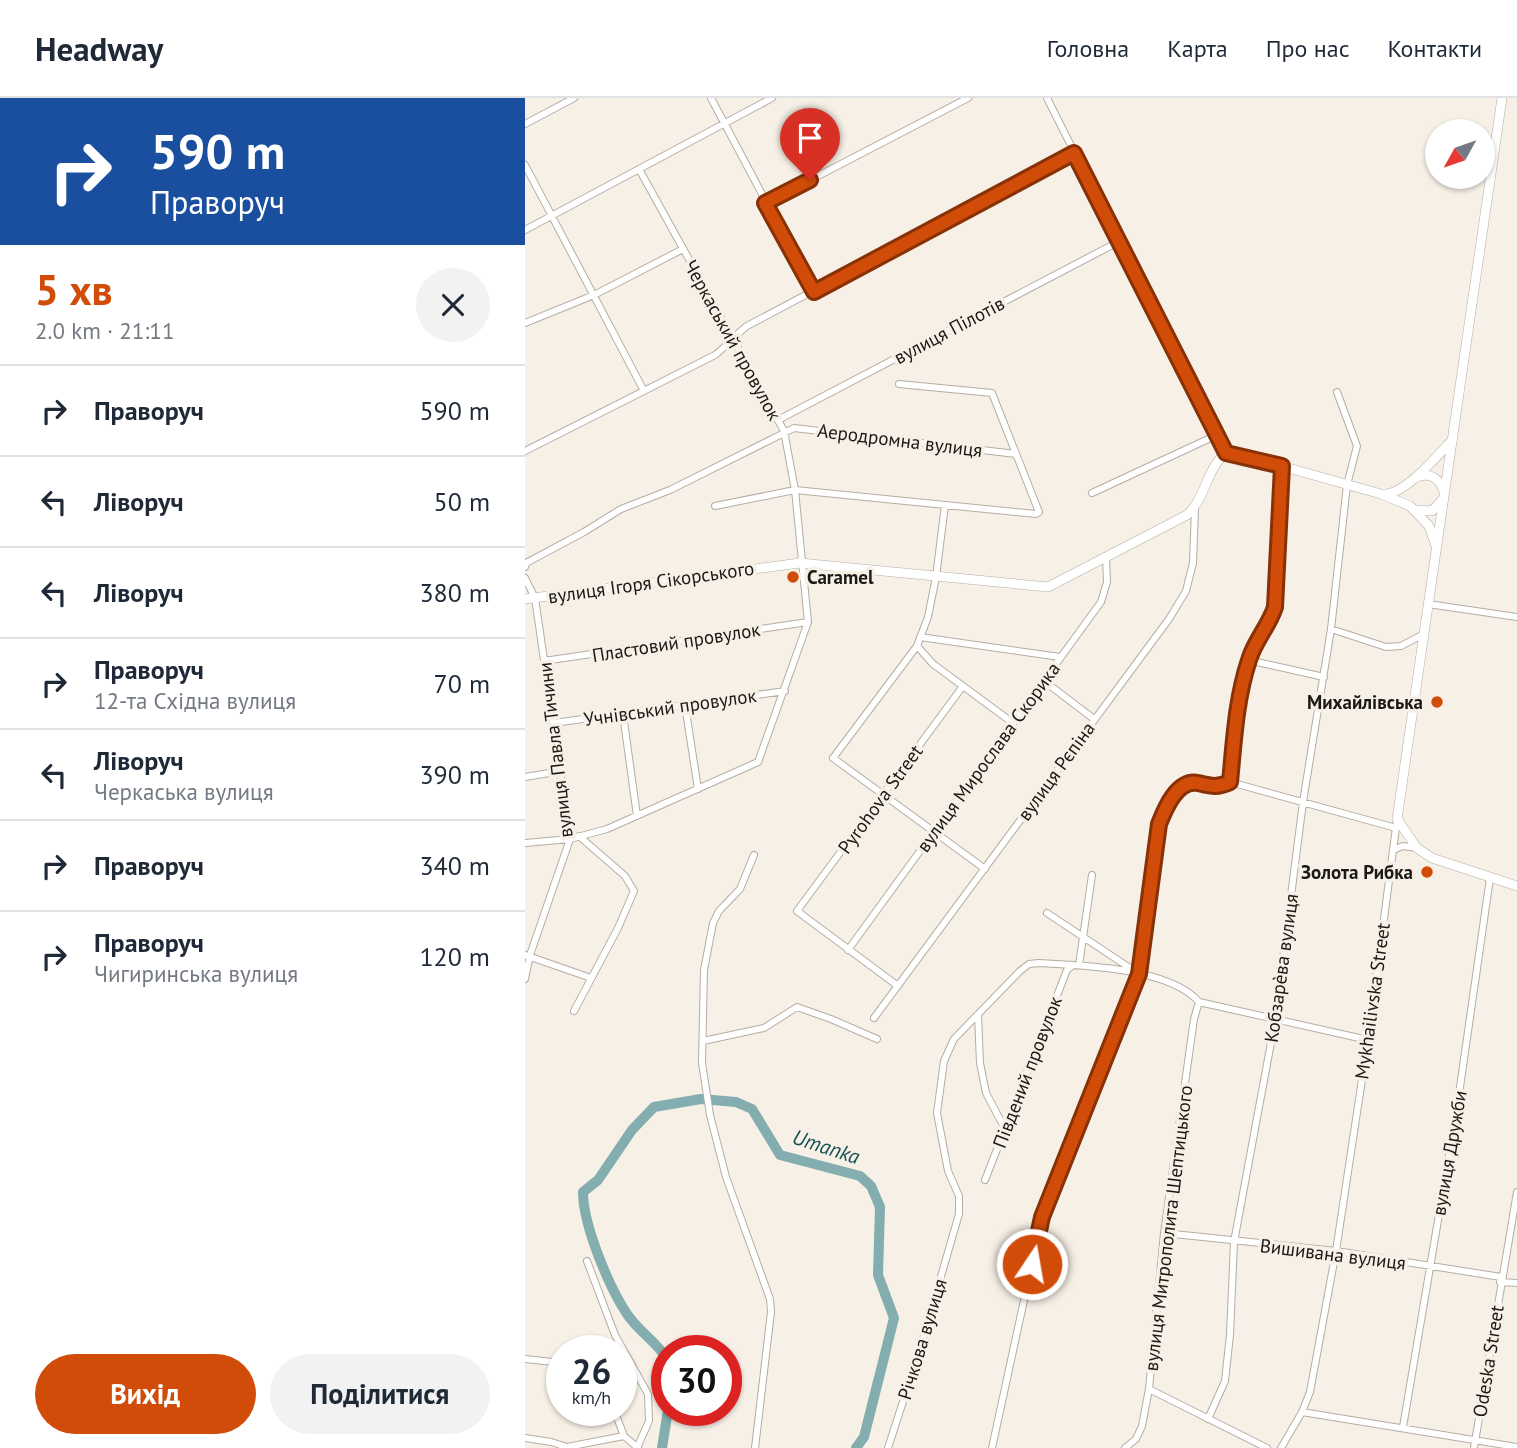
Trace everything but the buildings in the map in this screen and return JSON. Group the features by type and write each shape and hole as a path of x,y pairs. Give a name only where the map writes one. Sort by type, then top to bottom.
{"main road":[{"name":"Mykhailivska Street","path":"1396,823 1502,98"},
{"path":"1381,494 1391,495 1411,481 1454,438"},
{"path":"1195,508 1215,467 1226,453 1282,466 1381,494 1413,508 1432,511 1443,495 1439,481 1426,475 1411,481 1406,495 1413,508 1429,526 1436,545"},
{"name":"вулиця Ігоря Сікорського","path":"530,599 800,563 1048,587 1188,515 1195,508"},
{"path":"1396,823 1417,848 1432,858 1517,886"}],"street":[{"path":"525,124 574,98"},
{"path":"711,98 814,292"},
{"path":"525,230 772,98"},
{"path":"765,203 968,98"},
{"path":"1047,98 1226,453"},
{"path":"525,451 715,355 726,347 732,337 1074,153"},
{"path":"525,165 644,391"},
{"name":"Черкаський провулок","path":"639,169 784,431 795,490 800,563"},
{"name":"вулиця Пілотів","path":"778,420 1121,241"},
{"path":"525,323 594,295 683,248"},
{"name":"Аеродромна вулиця","path":"899,384 992,393 1038,508 1036,514 945,505"},
{"name":"Кобзарèва вулиця","path":"1208,1419 1225,1381 1234,1242 1275,1021 1303,802 1331,629 1347,485 1357,446 1338,392"},
{"name":"Аеродромна вулиця","path":"784,431 794,428 1016,454"},
{"path":"525,567 526,563 621,509 670,490 784,431"},
{"path":"1092,494 1217,435"},
{"path":"1230,782 1241,688 1248,660 1257,638 1271,620 1275,607 1282,466"},
{"path":"715,506 795,490 945,505 936,577 928,617 917,646 834,758 985,869"},
{"name":"вулиця Рєпіна","path":"874,1018 1186,591 1193,563 1195,508"},
{"name":"вулиця Мирослава Скорика","path":"848,950 1101,602 1107,582 1106,557"},
{"path":"525,843 570,839 607,829 756,763 785,691 808,622 808,603 800,563"},
{"name":"вулиця Павла Тичини","path":"525,578 544,661 570,839 528,955 525,979"},
{"path":"1428,604 1517,618"},
{"name":"Пластовий провулок","path":"544,661 808,622"},
{"path":"1331,629 1386,648 1401,646 1424,634"},
{"path":"920,638 1060,657"},
{"path":"917,646 933,664 1013,723"},
{"path":"1248,660 1324,677"},
{"path":"1044,681 1094,719"},
{"name":"Pyrohova Street","path":"848,950 797,911 963,686"},
{"name":"Учнівський провулок","path":"554,723 785,691"},
{"path":"685,705 698,789"},
{"path":"623,714 638,816"},
{"path":"525,777 561,771"},
{"path":"992,1448 1042,1217 1139,974 1159,824 1165,809 1181,786 1188,783 1220,787 1230,782 1396,823"},
{"name":"Mykhailivska Street","path":"1281,1448 1310,1392 1336,1251 1368,1040 1396,823"},
{"path":"574,1011 618,928 634,891 632,883 579,836"},
{"path":"1392,850 1403,846 1417,848"},
{"path":"754,855 740,889 719,911 713,923 704,970 702,1023 705,1089 710,1115 740,1221 770,1299 771,1312 755,1448"},
{"name":"Південий провулок","path":"985,1181 1067,970 1076,965 1084,938 1092,875"},
{"name":"вулиця Дружби","path":"1403,1427 1457,1108 1490,878"},
{"path":"1047,913 1139,974"},
{"path":"848,950 898,986"},
{"path":"528,955 591,978"},
{"path":"1005,1129 986,1093 980,1063 978,1015 1029,964 1076,965 1139,974 1189,990 1199,1002 1368,1040"},
{"name":"вулиця Митрополита Шептицького","path":"1125,1448 1136,1439 1142,1426 1149,1389 1164,1233 1193,1019 1199,1002"},
{"path":"703,1041 764,1028 797,1007 877,1040"},
{"name":"Річкова вулиця","path":"887,1448 956,1231 959,1196 948,1171 937,1113 944,1061 954,1039 978,1015"},
{"name":"Odeska Street","path":"1474,1448 1517,1192"},
{"name":"Вишивана вулиця","path":"1164,1233 1336,1251 1517,1283"},
{"path":"587,1261 615,1335 648,1394 649,1421 637,1448 624,1436 620,1426"},
{"path":"525,1359 546,1361"},
{"path":"1149,1389 1266,1448"},
{"path":"1302,1412 1517,1447"},
{"path":"525,1438 567,1447 624,1436"}],"waterway":[{"name":"Umanka","path":"651,1340 631,1320 613,1288 592,1238 583,1192 598,1180 632,1130 654,1107 701,1099 736,1102 752,1109 780,1155 860,1176 871,1186 880,1207 878,1275 894,1318 864,1437 856,1448"},
{"name":"Umanka","path":"662,1448 665,1426"}],"place":[{"name":"Caramel","path":"793,577"},
{"name":"Михайлівська","path":"1437,702"},
{"name":"Золота Рибка","path":"1427,872"}],"route":[{"path":"810,180 765,203 814,292 1074,153 1121,241 1226,453 1282,466 1275,607 1271,620 1257,638 1248,660 1241,688 1230,782 1220,787 1188,783 1181,786 1165,809 1159,824 1139,974 1042,1217 1032,1264"}]}
